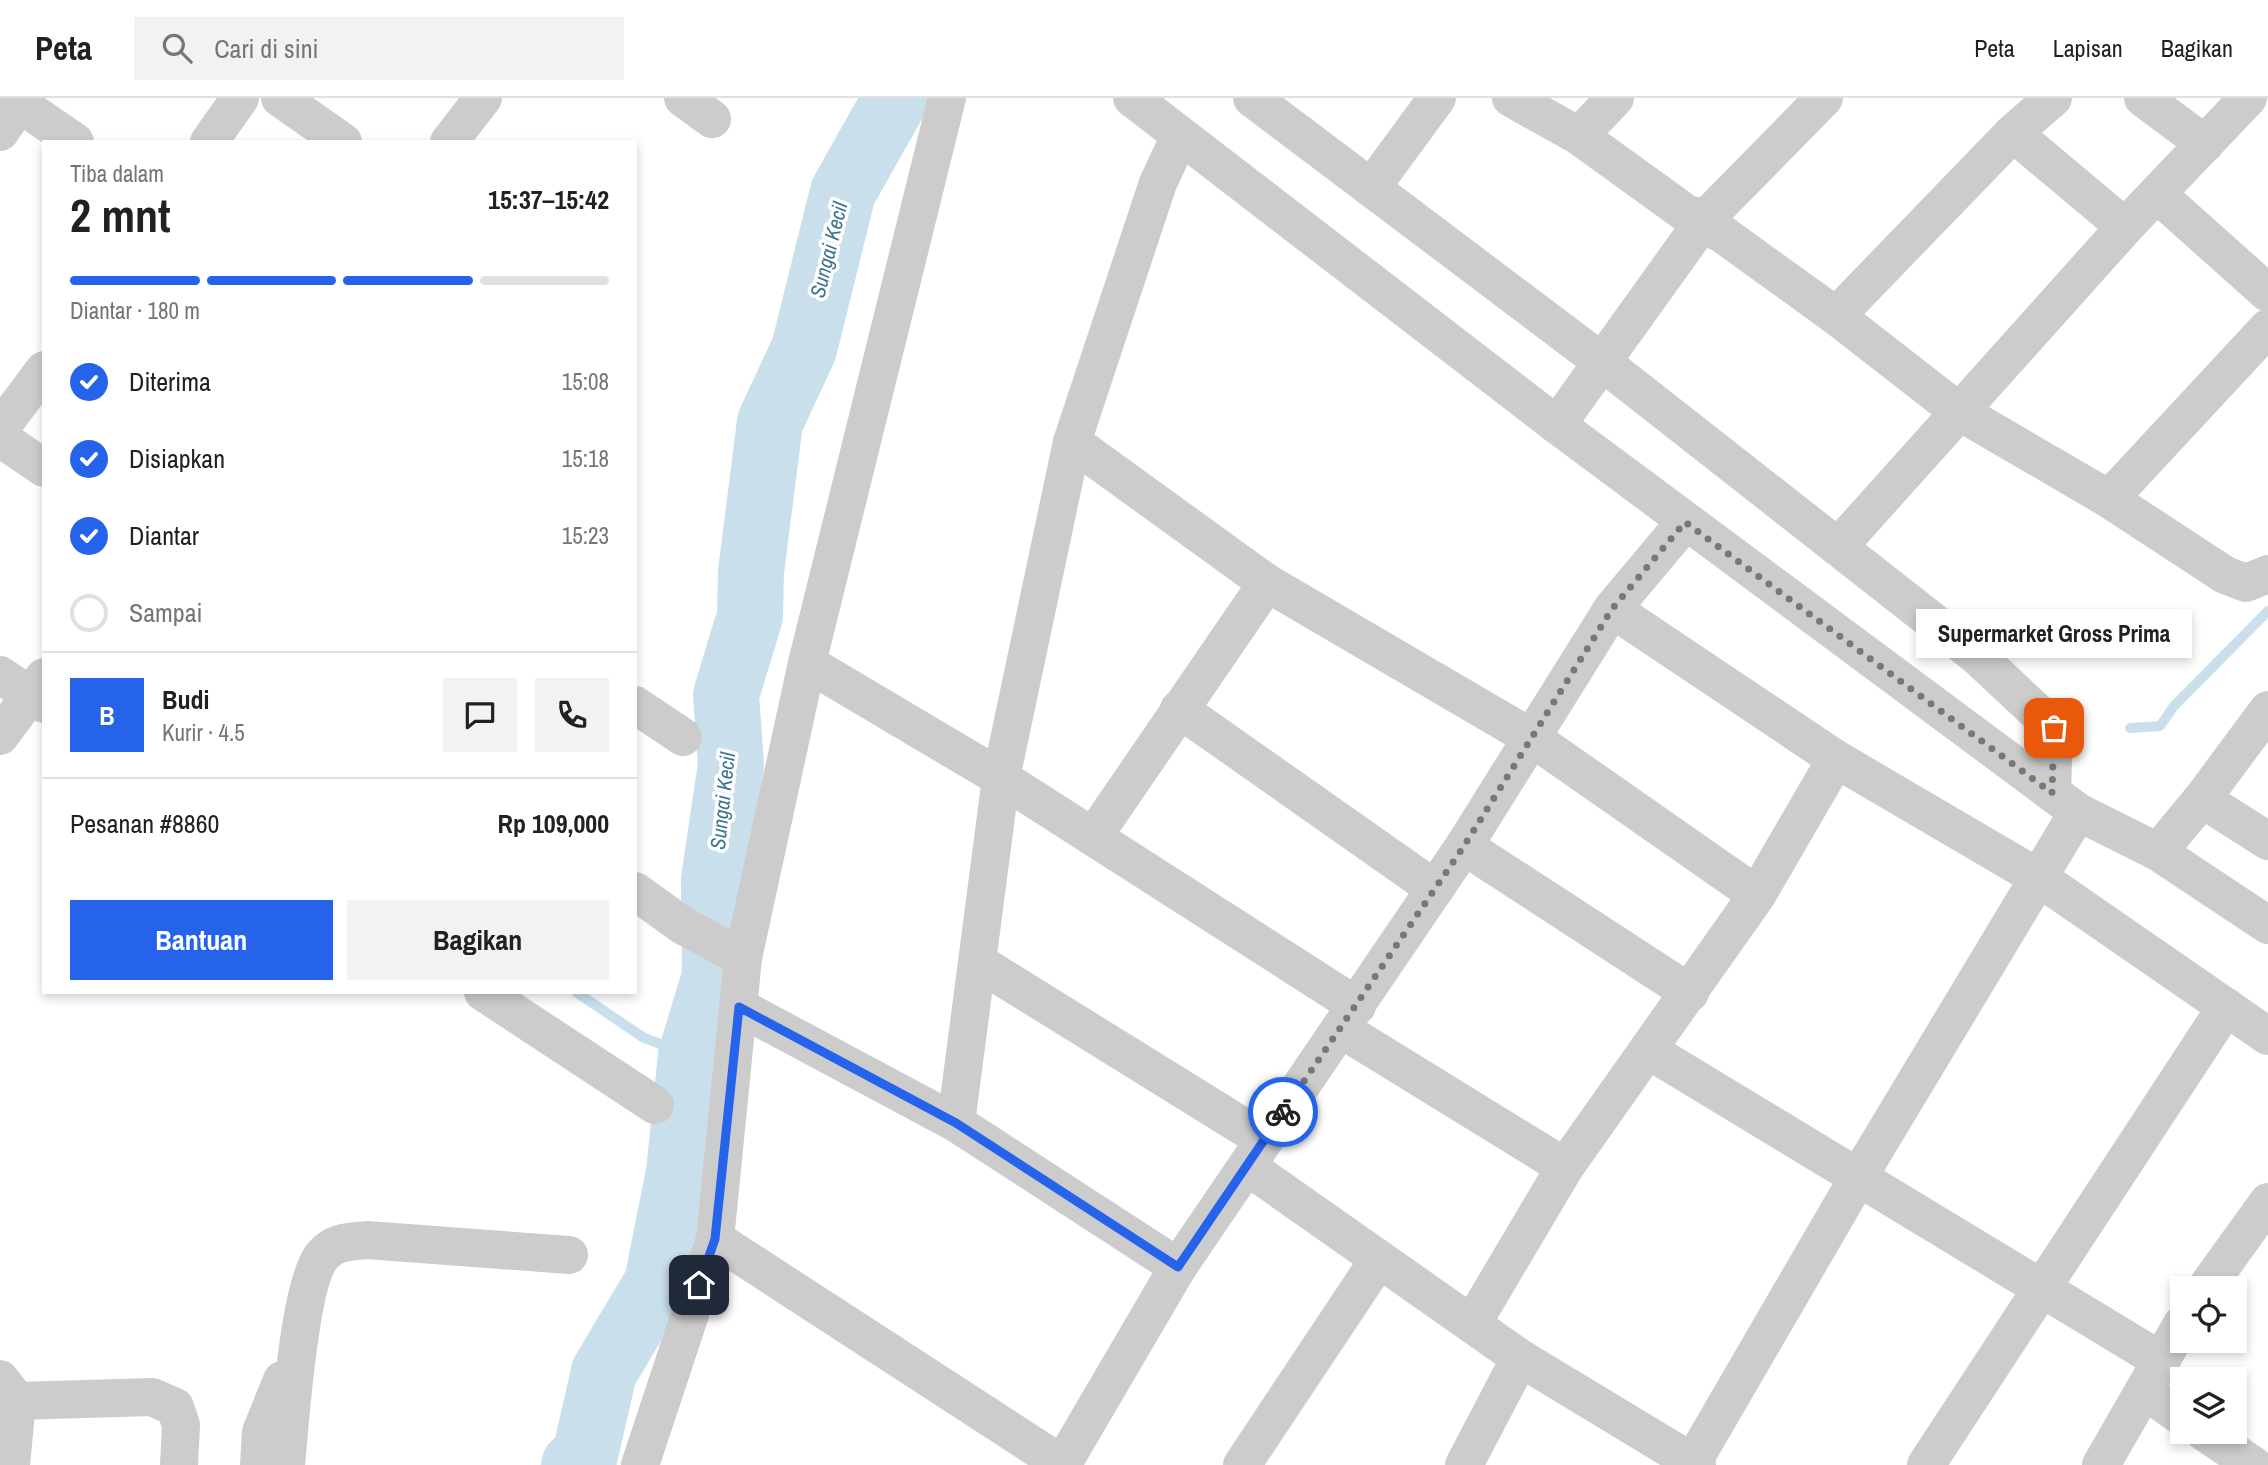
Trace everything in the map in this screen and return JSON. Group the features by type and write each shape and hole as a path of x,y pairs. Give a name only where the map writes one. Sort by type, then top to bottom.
{"street":[{"path":"210,140 240,98"},
{"path":"280,98 340,140"},
{"path":"450,140 482,98"},
{"path":"640,1465 715,1239 739,1007 733,953 947,98"},
{"path":"1132,98 1685,522 2065,803 2158,852 2268,925"},
{"path":"979,963 1256,1153 1380,1259 1520,1359 1694,1464 1859,1176 2039,878 2065,803 2054,728 1977,656 1602,362 1252,98"},
{"path":"1371,188 1437,98"},
{"path":"1511,98 1579,136 1687,214 1699,217 1711,213 1824,98"},
{"path":"1579,136 1615,98"},
{"path":"2143,98 2205,144"},
{"path":"1838,547 2125,227 2248,98"},
{"path":"1836,316 2047,100"},
{"path":"14,111 71,140"},
{"path":"2013,133 2125,227"},
{"path":"956,1123 979,963 1001,778 1072,442 1158,183 1180,136"},
{"path":"2157,194 2268,293"},
{"path":"1557,425 1696,231 1702,229 1721,233 1836,316 1958,411 2109,499 2225,575 2246,583 2268,574"},
{"path":"2109,499 2268,328"},
{"path":"0,429 42,373"},
{"path":"0,438 42,467"},
{"path":"1072,442 1267,583 1532,738 1757,895"},
{"path":"715,1239 1062,1465 1178,1267 1464,846 1612,609 1685,522"},
{"path":"1093,837 1267,583"},
{"path":"1612,609 1836,760 2039,878 2268,1036"},
{"path":"807,663 1001,778 1093,837 1565,1167"},
{"path":"0,736 29,688"},
{"path":"637,706 683,737"},
{"path":"1179,709 1435,889"},
{"path":"2158,852 2202,799 2268,710"},
{"path":"1472,1324 1565,1167 1757,895 1836,760"},
{"path":"2202,799 2268,841"},
{"path":"1464,846 1690,993"},
{"path":"637,892 682,925 733,953"},
{"path":"486,994 655,1105"},
{"path":"739,1007 956,1123 1178,1267"},
{"path":"1926,1465 2226,1007"},
{"path":"1648,1050 2042,1288 2153,1376 2170,1400"},
{"path":"2215,1276 2268,1202"},
{"path":"286,1465 300,1334 316,1262 337,1243 367,1240 569,1255"},
{"path":"1242,1465 1380,1259"},
{"path":"259,1465 261,1432 300,1334"},
{"path":"2101,1465 2170,1346"},
{"path":"1464,1465 1520,1359"},
{"path":"11,1465 6,1394 152,1397 175,1408 181,1425 179,1465"},
{"path":"2222,1444 2253,1465 2268,1442"}],"waterway":[{"name":"Sungai Kecil","path":"574,1465 585,1455 604,1372 657,1283 679,1172 691,1055 715,976 714,879 731,765 726,695 750,616 751,572 770,422 804,349 843,192 896,98"},
{"path":"2130,728 2160,726 2174,706 2268,611"},
{"path":"579,994 644,1038 691,1055"}],"way so far":[{"path":"1283,1112 1464,846 1612,609 1685,522 2052,793 2054,728"}],"place":[{"name":"Supermarket Gross Prima","path":"2054,728"}],"route":[{"path":"699,1285 715,1239 739,1007 956,1123 1178,1267 1283,1112"}]}
